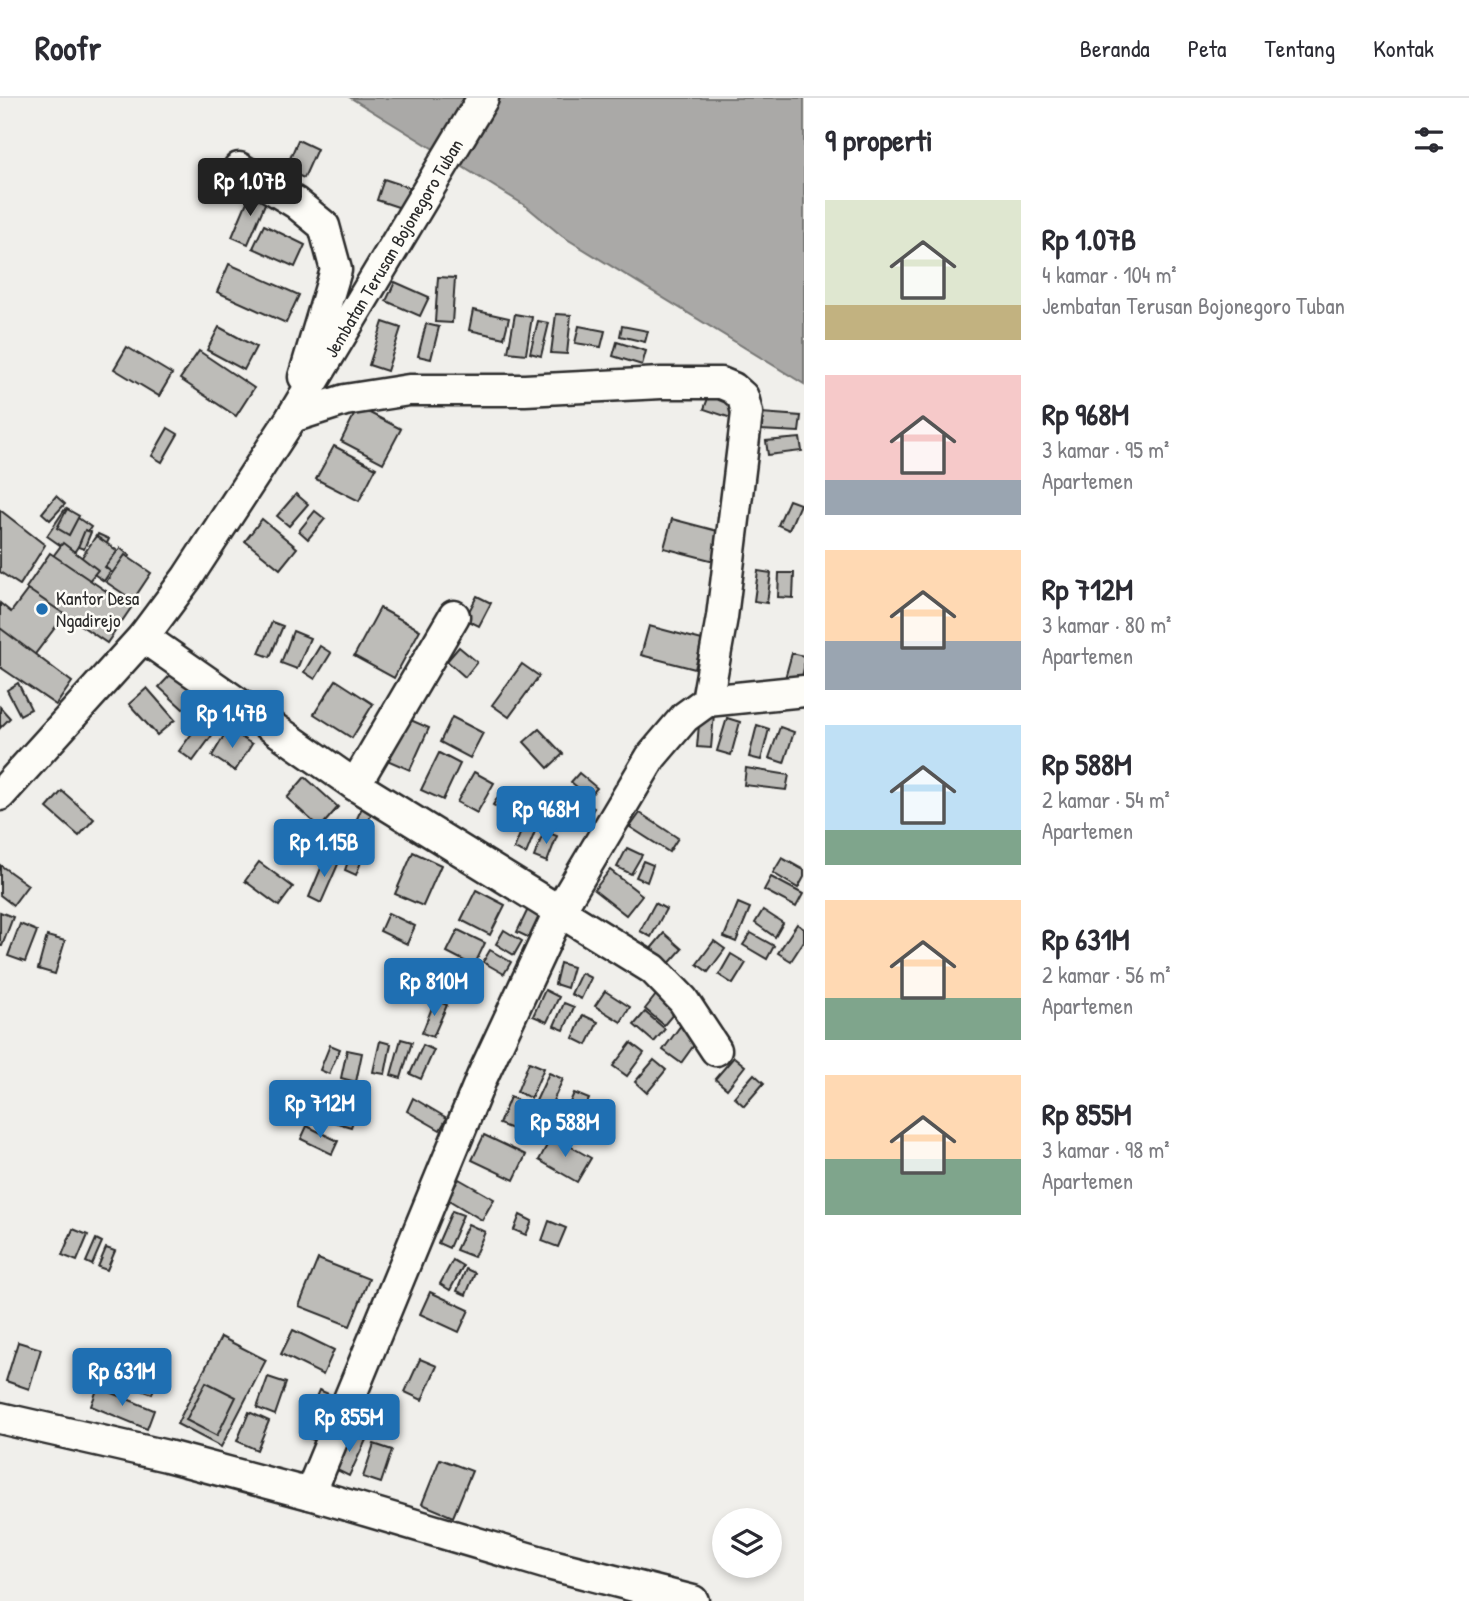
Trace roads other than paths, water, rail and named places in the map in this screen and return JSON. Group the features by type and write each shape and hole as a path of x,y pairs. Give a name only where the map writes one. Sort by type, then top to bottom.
{"street":[{"name":"Jembatan Terusan Bojonegoro Tuban","path":"298,408 484,98"},
{"path":"0,795 143,637 187,578 298,408 336,270 324,226 296,203 239,168"},
{"path":"298,408 409,390 524,390 661,383 721,383 733,388 743,397 747,413 722,617 707,701"},
{"path":"355,785 454,616"},
{"path":"143,637 355,785 653,969 683,1000 716,1050"},
{"path":"310,1494 472,1100 560,910 651,757 685,717 707,701 804,691"},
{"path":"0,1418 167,1456 693,1601"}],"place":[{"name":"Kantor Desa Ngadirejo","path":"42,609"}]}
